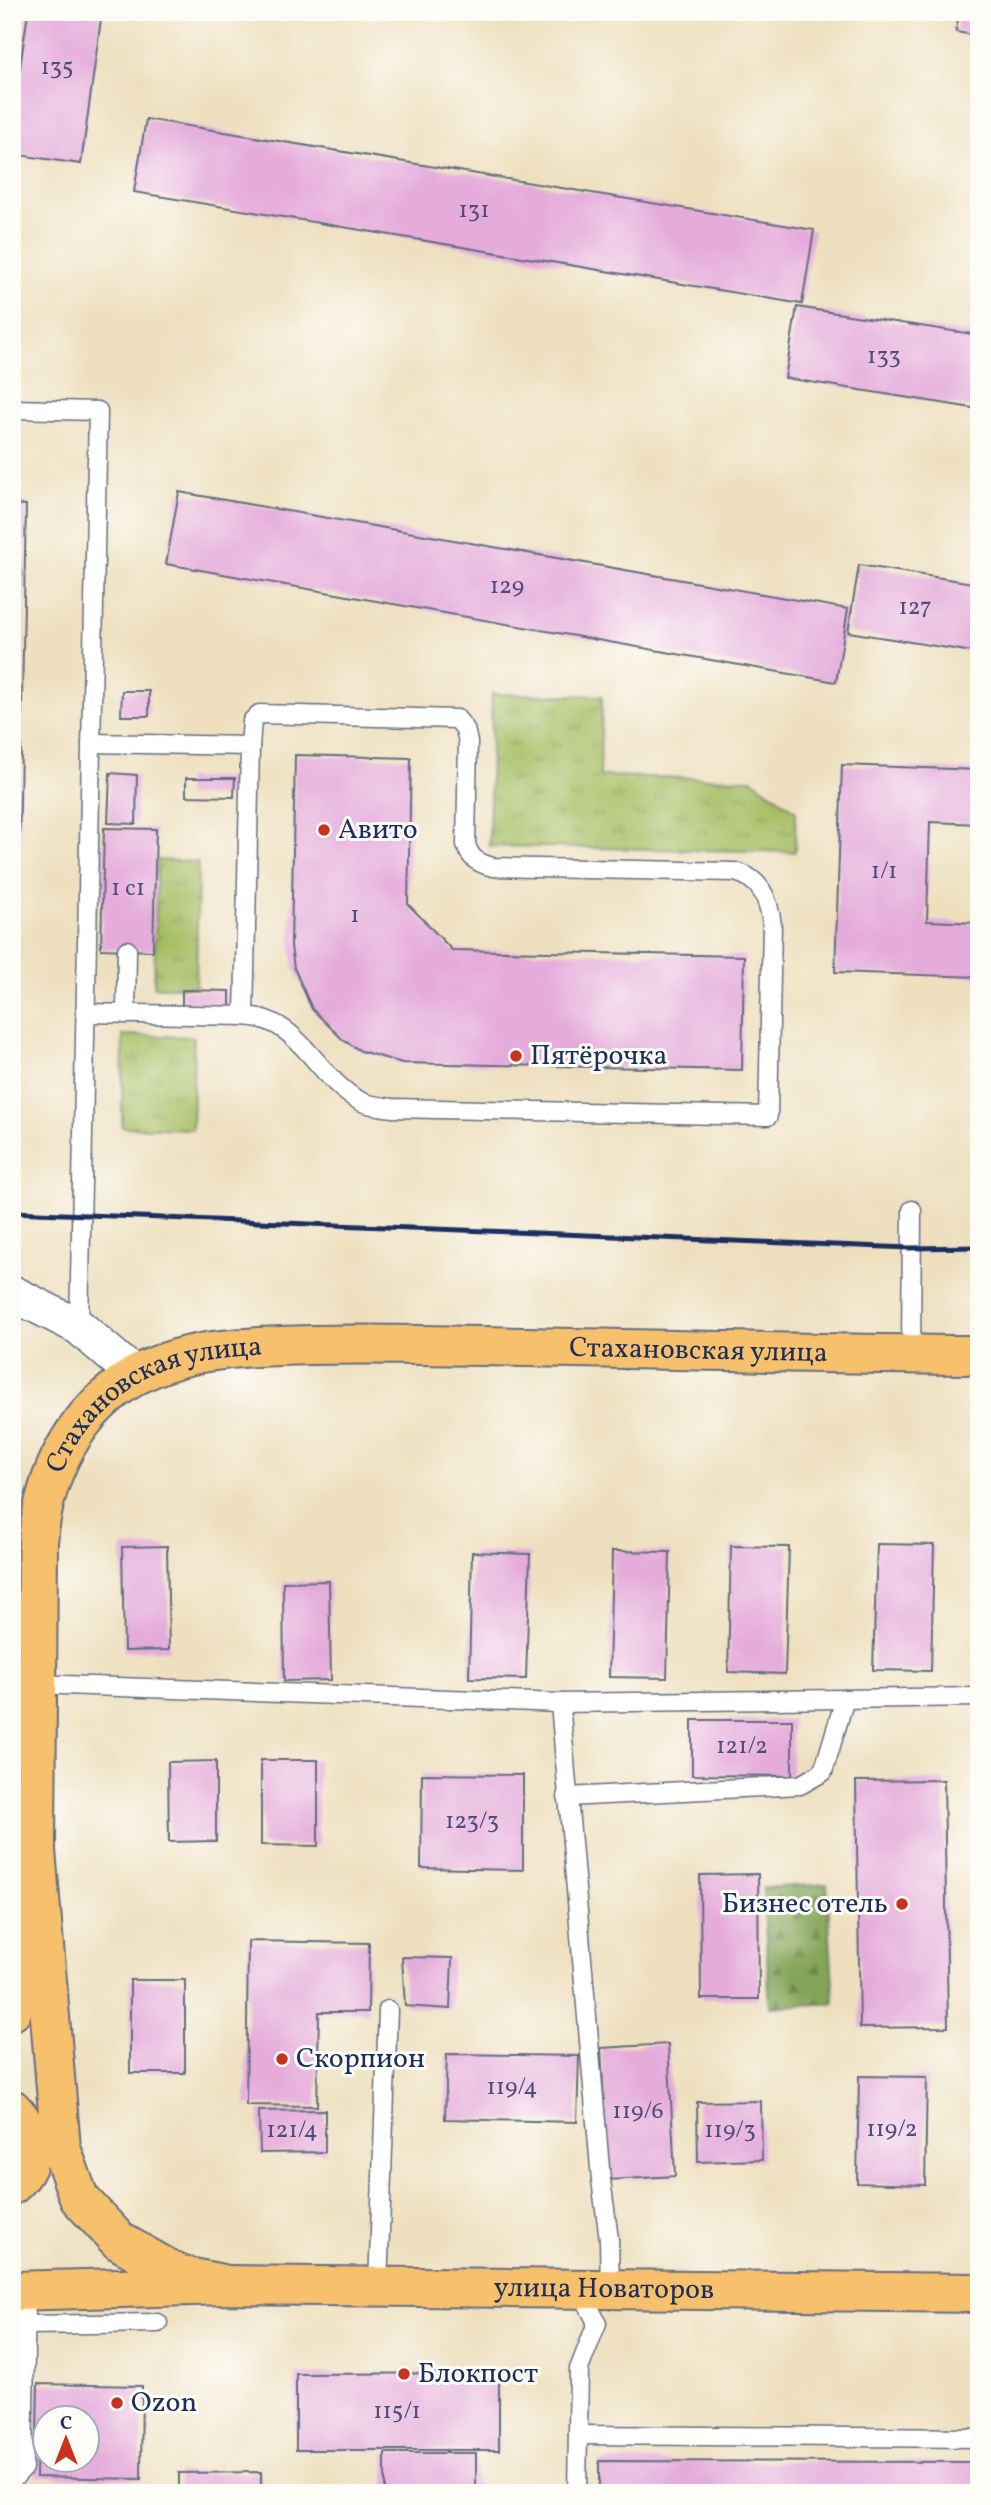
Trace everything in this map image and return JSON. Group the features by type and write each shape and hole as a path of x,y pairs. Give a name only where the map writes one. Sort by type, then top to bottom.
{"main road":[{"name":"Стахановская улица","path":"228,2285 180,2275 119,2241 79,2198 61,2148 36,1850 35,1684 41,1510 49,1478 76,1428 106,1397 136,1376 181,1358 238,1347 352,1344 979,1355"},
{"path":"12,2011 36,1850"},
{"path":"12,2109 29,2131 31,2147 26,2172 12,2185"},
{"path":"22,2302 228,2285"},
{"name":"улица Новаторов","path":"228,2285 979,2293"}],"street":[{"path":"12,1293 79,1327 136,1376"}],"lane":[{"path":"12,409 98,411 79,1327"},
{"path":"85,1013 244,1016 274,1020 344,1091 363,1102 383,1106 768,1116 772,925 766,899 748,875 735,872 492,867 478,863 469,854 466,844 468,742 465,729 457,719 259,714 252,721 250,746 244,1016"},
{"path":"91,743 250,746"},
{"path":"126,1014 127,950"},
{"path":"911,1354 912,1210"},
{"path":"35,1684 559,1703 979,1697"},
{"path":"568,1797 800,1785 823,1772 845,1699"},
{"path":"559,1703 601,2180 609,2239 595,2289 597,2323 579,2369 577,2493"},
{"path":"378,2287 388,2010"},
{"path":"12,2480 23,2468 22,2302 158,2323"},
{"path":"578,2435 979,2438"}],"green space":[{"path":"492,694 602,696 600,776 752,779 796,811 795,852 489,846"},
{"path":"157,860 198,862 196,987 154,987"},
{"path":"123,1035 194,1037 192,1129 122,1127"},
{"path":"827,1884 834,2003 770,2007 763,1888"}],"building":[{"path":"28,12 102,12 81,164 12,154 12,123"},
{"path":"959,12 979,12 979,36 956,32"},
{"path":"146,119 814,230 802,304 134,192"},
{"path":"797,307 979,335 979,409 785,378"},
{"path":"179,492 848,609 836,682 166,564"},
{"path":"12,504 26,505 15,1043 12,1043"},
{"path":"859,565 979,584 979,653 848,632"},
{"path":"122,691 149,691 149,716 121,716"},
{"path":"295,755 411,758 408,904 452,950 744,956 742,1070 402,1063 361,1051 343,1040 312,1009 294,968 291,946"},
{"path":"842,765 979,770 979,824 930,822 927,921 979,923 979,977 835,972"},
{"path":"110,773 137,775 136,824 108,823"},
{"path":"186,778 235,778 234,797 186,796"},
{"path":"104,828 156,829 153,951 101,949"},
{"path":"182,990 230,991 230,1009 182,1008"},
{"path":"877,1544 934,1545 931,1671 873,1670"},
{"path":"167,1546 169,1650 124,1651 122,1547"},
{"path":"731,1546 789,1547 785,1674 728,1672"},
{"path":"612,1551 670,1552 667,1678 609,1677"},
{"path":"472,1552 530,1554 526,1679 469,1678"},
{"path":"329,1581 331,1680 284,1681 283,1582"},
{"path":"692,1720 792,1720 792,1776 692,1775"},
{"path":"261,1760 318,1760 318,1846 261,1845"},
{"path":"216,1761 216,1841 169,1842 168,1762"},
{"path":"422,1774 523,1775 523,1870 421,1868"},
{"name":"Бизнес отель","path":"944,1780 948,2027 860,2028 856,1781"},
{"path":"758,1874 759,1999 701,1999 700,1875"},
{"name":"Скорпион","path":"248,1941 369,1943 368,2012 319,2012 317,2106 246,2105"},
{"path":"402,1957 452,1958 450,2009 405,2006"},
{"path":"130,1980 185,1980 185,2073 130,2073"},
{"path":"668,2044 675,2176 608,2180 601,2048"},
{"path":"447,2054 579,2056 577,2122 445,2119"},
{"path":"859,2076 927,2077 925,2185 857,2183"},
{"path":"761,2101 762,2160 698,2162 697,2102"},
{"path":"325,2110 325,2152 260,2153 259,2111"},
{"path":"499,2373 499,2450 296,2450 296,2374"},
{"path":"38,2384 142,2386 141,2479 36,2477 36,2474 102,2474 102,2404 38,2404"},
{"path":"385,2453 476,2453 476,2493 385,2493"},
{"path":"599,2461 979,2462 979,2493 599,2493"},
{"path":"261,2472 261,2493 179,2493 179,2473"}],"railway":[{"path":"12,1212 910,1248 979,1247"}],"place":[{"name":"Авито","path":"324,830"},
{"name":"Пятёрочка","path":"516,1056"},
{"name":"Бизнес отель","path":"902,1904"},
{"name":"Скорпион","path":"282,2059"},
{"name":"Блокпост","path":"404,2374"},
{"name":"Ozon","path":"117,2403"}]}
